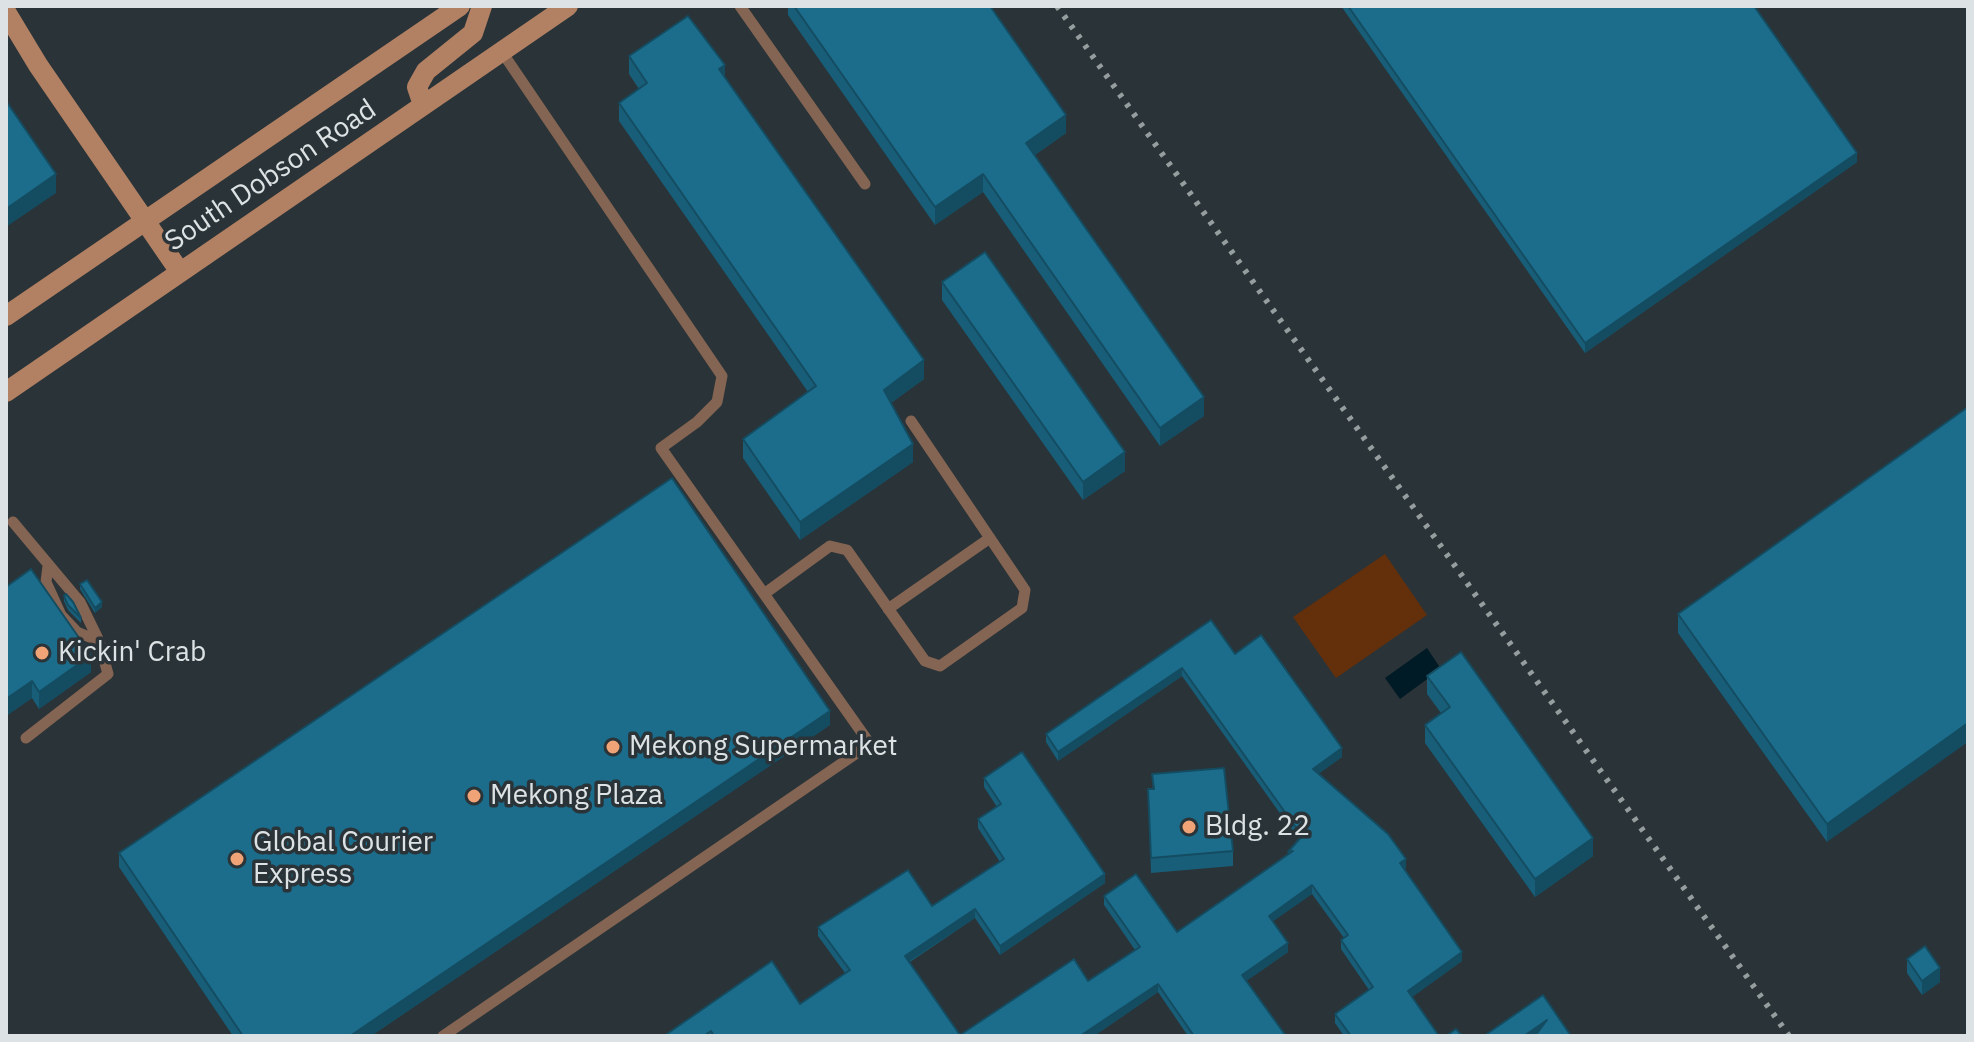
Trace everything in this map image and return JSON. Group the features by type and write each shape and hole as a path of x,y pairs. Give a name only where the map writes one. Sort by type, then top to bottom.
{"main road":[{"name":"South Dobson Road","path":"6,316 460,6"},
{"path":"423,105 417,87 426,71 473,33 482,6"},
{"name":"South Dobson Road","path":"6,392 568,6"},
{"path":"6,12 38,65 180,272"}],"lane":[{"path":"740,6 865,184"},
{"path":"443,1036 870,744 661,448 697,422 717,402 722,376 502,52"},
{"path":"764,594 830,546 847,550 925,661 940,666 1022,608 1025,590 911,421"},
{"path":"13,522 80,602 99,641 108,674 26,738"},
{"path":"888,609 990,538"},
{"path":"48,566 46,582 61,615 77,632 99,641"}],"shaded area":[{"path":"1385,554 1427,615 1336,678 1293,617"}],"water":[{"path":"1427,648 1441,669 1400,699 1385,678"}],"building":[{"path":"794,6 990,6 1066,115 1026,143 1204,397 1160,428 983,174 935,207"},
{"path":"1348,6 1754,6 1857,153 1585,343"},
{"path":"688,16 725,65 719,69 924,360 884,390 913,444 800,522 743,439 816,386 619,103 647,83 629,56"},
{"path":"6,101 56,174 6,209"},
{"path":"985,252 1125,452 1083,482 942,282"},
{"path":"1968,407 1968,723 1827,824 1678,614"},
{"name":"Mekong Plaza","path":"672,478 830,711 350,1036 243,1036 119,853"},
{"name":"Kickin' Crab","path":"31,569 91,655 39,692 32,681 6,699 6,587"},
{"path":"87,580 102,602 95,608 80,584"},
{"path":"66,594 73,602 81,618 68,605"},
{"path":"1211,620 1235,654 1261,635 1342,748 1313,769 1388,834 1406,859 1400,863 1462,952 1408,991 1439,1036 1351,1036 1335,1014 1373,987 1341,940 1348,935 1312,885 1269,916 1288,943 1242,975 1286,1036 1194,1036 1158,984 1080,1036 714,1036 711,1031 704,1036 664,1036 772,961 800,1004 850,970 818,927 908,870 932,906 1004,859 978,819 1001,804 984,778 1022,752 1105,874 1000,946 975,909 905,956 960,1035 1074,959 1088,981 1140,947 1104,896 1136,874 1177,932 1293,851 1288,852 1302,836 1182,668 1058,752 1046,734"},
{"path":"1461,652 1593,838 1535,879 1425,725 1450,707 1427,676"},
{"name":"Bldg. 22","path":"1224,768 1233,851 1151,858 1148,789 1154,789 1152,774"},
{"path":"1925,946 1940,968 1922,981 1907,959"},
{"path":"1543,995 1571,1036 1535,1036 1547,1020 1524,1036 1484,1036"},
{"path":"1456,1029 1462,1036 1446,1036"}],"railway":[{"path":"1057,6 1789,1036"}],"place":[{"name":"Kickin' Crab","path":"42,653"},
{"name":"Mekong Supermarket","path":"613,747"},
{"name":"Mekong Plaza","path":"474,796"},
{"name":"Bldg. 22","path":"1189,827"},
{"name":"Global Courier Express","path":"237,859"}]}
